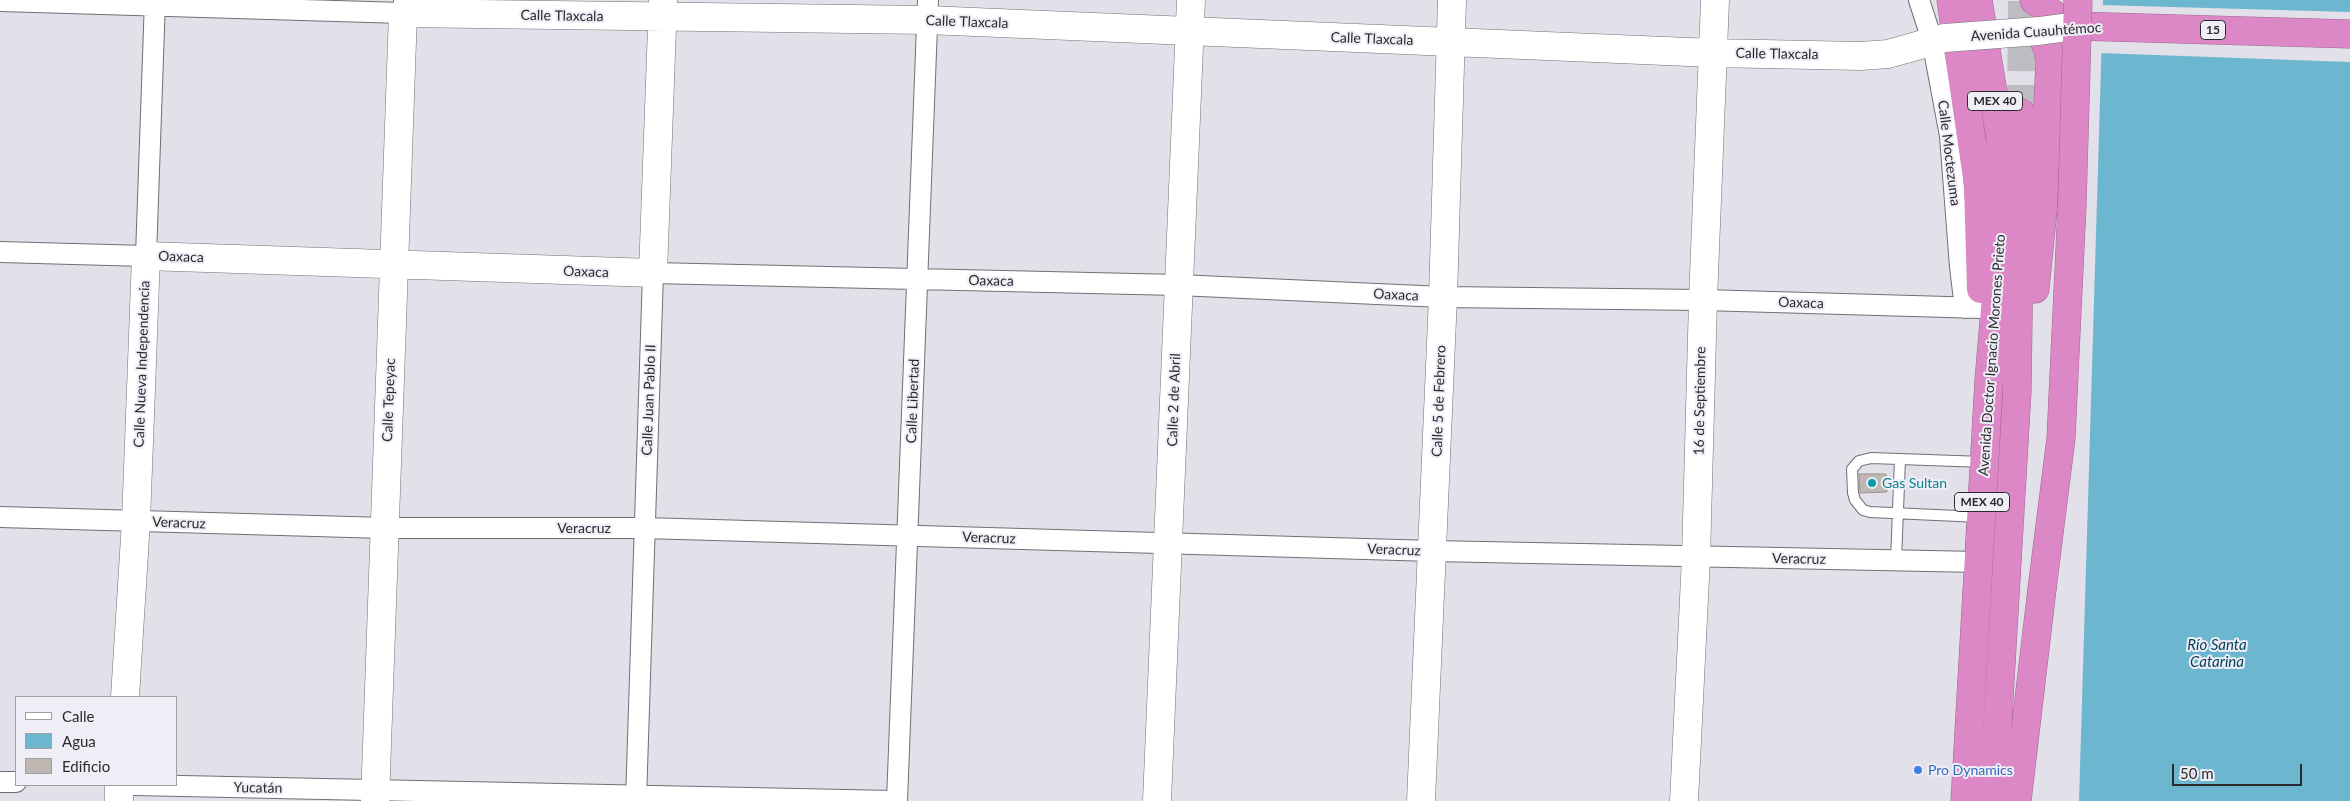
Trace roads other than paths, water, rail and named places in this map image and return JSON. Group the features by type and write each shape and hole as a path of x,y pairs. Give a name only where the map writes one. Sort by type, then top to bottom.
{"highway":[{"path":"1951,0 1978,184 1974,308 1992,346"},
{"name":"Avenida Doctor Ignacio Morones Prieto","path":"1965,801 1992,346 2004,203 1995,98 1978,0"},
{"path":"2017,801 2061,438 2072,206 2077,13 2057,17 2034,0"},
{"name":"Avenida Cuauhtémoc","path":"2077,13 2350,34"},
{"path":"2018,386 2028,352 2043,209 2050,62 2048,49 2039,31"},
{"path":"2050,62 2061,52 2074,47 2092,44 2350,52"},
{"name":"MEX 40","path":"1993,801 2018,386 2021,113"}],"street":[{"name":"Calle 2 de Abril","path":"1157,801 1178,285 1192,0"},
{"name":"Calle 5 de Febrero","path":"1421,801 1444,297 1449,42 1452,0"},
{"name":"16 de Septiembre","path":"1684,801 1696,558 1703,300 1715,0"},
{"name":"Calle Moctezuma","path":"1919,0 1939,39 1950,136 1960,267 1974,308"},
{"name":"Calle Tlaxcala","path":"0,1 663,9 927,10 1190,31 1713,53 1861,56 1888,54 1939,39"},
{"name":"Calle Nueva Independencia","path":"125,696 136,522 155,2"},
{"name":"Calle Tepeyac","path":"375,796 404,6"},
{"name":"Calle Juan Pablo II","path":"636,798 663,9"},
{"name":"Calle Libertad","path":"897,801 927,10"},
{"name":"Avenida Cuauhtémoc","path":"1939,39 2039,31 2077,13"},
{"name":"Oaxaca","path":"0,252 393,266 1178,285 1444,297 1703,300 1974,308"},
{"name":"Veracruz","path":"0,517 385,528 645,528 1696,558 1978,562"},
{"path":"0,782 15,782"},
{"path":"119,786 119,801"},
{"name":"Yucatán","path":"156,786 375,796 892,801"}],"lane":[{"path":"1981,517 1870,512 1859,506 1853,493 1852,469 1859,461 1864,459 1985,462"},
{"path":"1896,560 1900,459"}],"water":[{"name":"Río Santa Catarina","path":"2103,0 2350,0 2350,801 2079,801"}],"tunnel":[{"path":"2021,113 2022,0"}],"place":[{"name":"Gas Sultan","path":"1872,483"},
{"name":"Pro Dynamics","path":"1918,770"}]}
